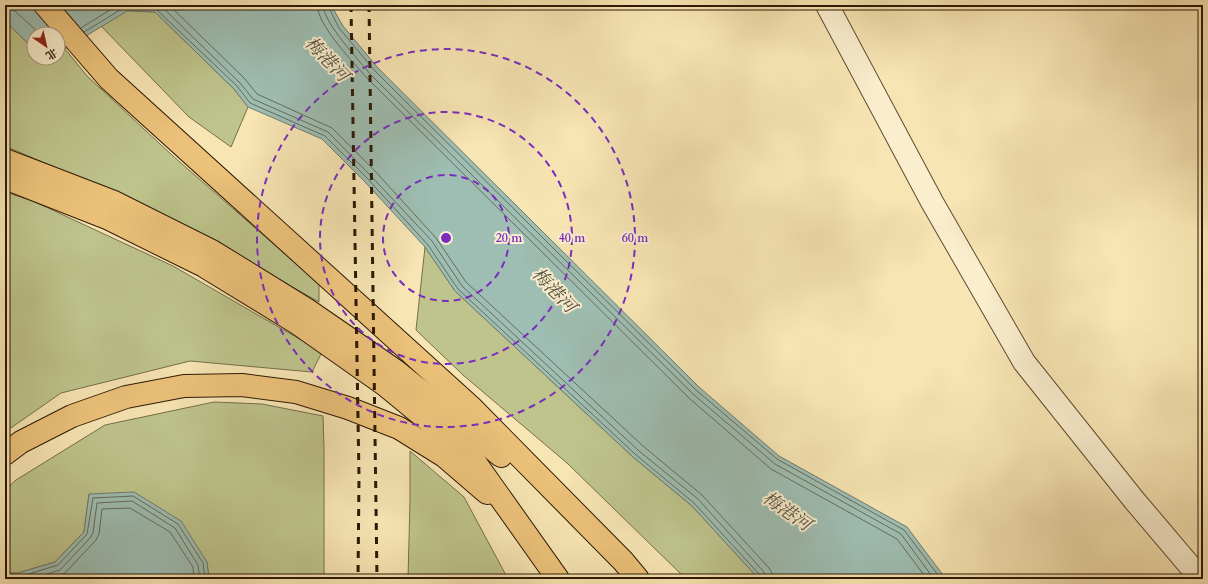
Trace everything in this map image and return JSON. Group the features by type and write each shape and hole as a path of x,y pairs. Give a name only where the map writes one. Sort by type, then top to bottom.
{"highway":[{"path":"45,5 109,78 172,137 472,408 623,561 638,579"},
{"path":"5,160 114,202 212,251 306,309 396,372 473,432 623,561"},
{"path":"5,178 107,218 190,259 297,323 385,385 470,455 558,579"},
{"path":"5,454 21,442 72,416 126,397 184,386 242,385 296,392 348,408 399,428 444,456 514,517"}],"street":[{"path":"827,5 932,202 1024,362 1134,500 1202,579"}],"green space":[{"path":"127,10 155,12 234,89 248,107 231,147 189,117 101,26"},
{"path":"5,21 26,41 26,66 66,66 66,50 87,76 173,156 319,284 319,302 161,213 5,146"},
{"path":"5,192 33,201 173,266 322,352 312,372 190,361 61,393 5,432"},
{"path":"425,247 455,291 633,457 692,506 759,579 686,579 567,463 463,375 416,330"},
{"path":"214,402 262,404 323,416 324,579 209,579 207,562 89,494 84,532 55,562 18,573 5,573 5,490 16,480 105,425"},
{"path":"410,451 464,497 508,579 408,579"}],"water":[{"name":"梅港河","path":"5,5 331,5 343,26 378,68 699,387 779,456 907,527 946,579 759,579 692,506 633,457 455,291 425,247 364,181 322,139 248,107 234,89 155,12 127,11 66,48 66,26 26,26 26,41 5,21"},
{"path":"134,492 181,521 207,562 209,579 5,579 5,573 18,573 55,562 84,532 89,494"}],"railway":[{"path":"351,5 359,477 358,579"},
{"path":"369,5 377,579"}]}
